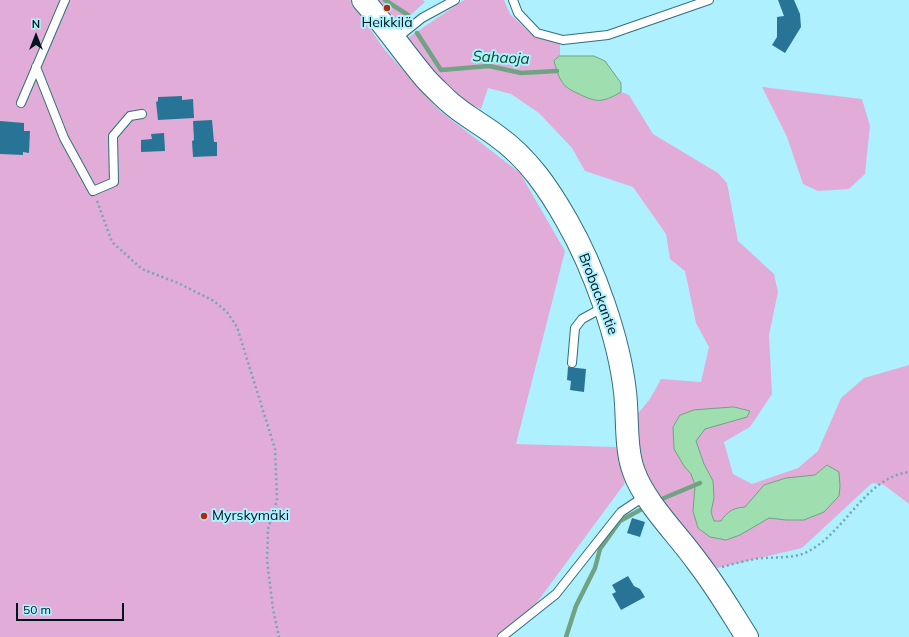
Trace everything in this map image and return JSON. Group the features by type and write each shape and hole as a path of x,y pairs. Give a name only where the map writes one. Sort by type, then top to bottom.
{"street":[{"name":"Brobackantie","path":"363,0 426,80 456,109 497,136 515,150 532,167 553,197 569,224 588,264 605,306 617,345 625,391 629,452 633,472 645,495 705,573 747,637"}],"lane":[{"path":"21,103 65,0"},
{"path":"395,40 422,18 455,0"},
{"path":"513,0 518,12 537,33 563,40 608,35 709,0"},
{"path":"36,67 64,138 93,191 114,182 113,136 130,116 142,114"},
{"path":"572,363 576,328 582,319 605,306"},
{"path":"502,637 556,594 621,512 645,495"}],"path":[{"path":"93,191 112,242 142,269 180,284 214,301 227,312 237,327 275,449 277,500 268,529 267,560 273,609 279,637"},
{"path":"705,573 717,568 755,559 793,556 810,550 832,533 848,514 879,484 899,473 909,472"}],"shaded area":[{"path":"0,0 350,0 384,49 440,111 520,173 565,251 516,444 616,447 625,483 524,620 506,637 0,637"},
{"path":"372,0 423,0 425,2 397,27"},
{"path":"464,0 504,0 510,14 532,35 560,43 560,56 554,61 562,83 608,99 621,92 629,95 653,134 718,173 727,183 738,241 774,274 778,292 769,335 772,394 750,427 724,442 733,474 752,484 798,468 818,451 841,398 864,378 909,365 909,504 884,485 872,483 802,548 717,568 669,515 645,477 638,452 635,417 650,399 661,379 701,382 709,347 696,323 685,271 670,259 666,234 633,187 585,171 572,148 539,113 511,94 488,88 481,109 458,98 403,41"},
{"path":"560,56 594,56 605,61 621,83 621,92 604,100 595,100 571,90 562,82 556,69 554,61"},
{"path":"762,87 862,99 870,126 865,174 849,189 818,191 803,184 787,137"},
{"path":"734,407 750,411 747,417 705,429 696,441 704,464 713,481 714,498 711,512 714,521 721,521 731,511 737,508 745,507 764,485 786,478 815,475 827,465 839,472 840,486 839,496 824,512 804,520 769,518 740,535 726,540 710,537 698,528 693,511 695,485 691,474 684,466 674,449 673,427 680,415 694,410"}],"building":[{"path":"778,0 794,0 800,14 801,27 785,53 772,45 777,37 777,17 784,16"},
{"path":"182,96 182,100 193,99 194,118 158,120 156,102 158,101 158,97"},
{"path":"212,120 214,142 217,142 217,156 193,157 193,121"},
{"path":"0,121 24,123 24,131 30,131 29,153 23,152 23,155 0,154"},
{"path":"164,133 165,151 141,152 141,140 152,139 151,134"},
{"path":"568,367 586,369 584,392 570,390 571,381 567,380"},
{"path":"632,518 645,522 640,537 627,533"},
{"path":"628,576 634,586 640,589 645,597 621,610 612,594 616,592 612,585"}],"waterway":[{"name":"Sahaoja","path":"385,0 408,15"},
{"name":"Sahaoja","path":"417,33 441,70 489,66 521,73 557,71"},
{"path":"664,498 700,483"},
{"path":"566,637 576,606 595,568 600,549 620,521 640,510"}],"place":[{"name":"Heikkilä","path":"387,8"},
{"name":"Myrskymäki","path":"204,516"}]}
